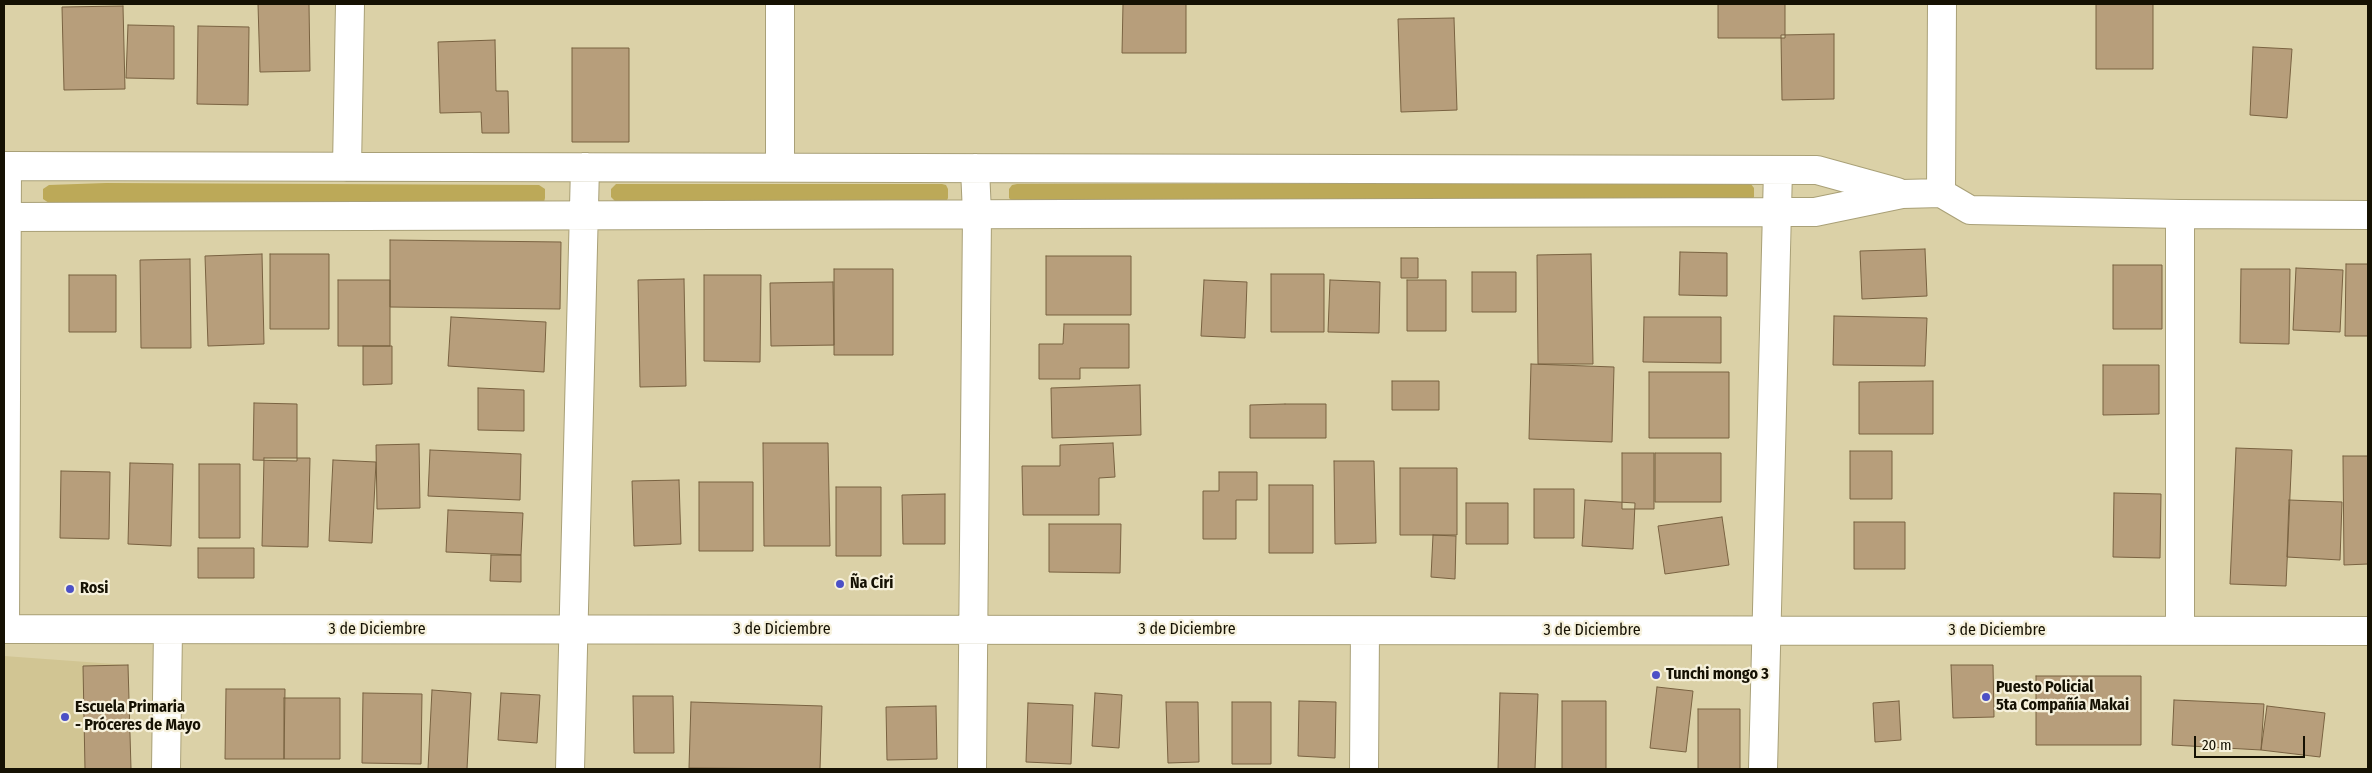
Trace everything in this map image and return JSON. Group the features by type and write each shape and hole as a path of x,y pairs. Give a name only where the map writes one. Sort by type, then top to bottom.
{"street":[{"path":"347,167 350,4"},
{"path":"780,4 780,168"},
{"path":"1942,4 1942,193"},
{"path":"1902,194 1817,170 5,166 7,217 1815,212 1902,194 1942,193 1970,210 2368,215"},
{"path":"570,769 585,167"},
{"path":"972,769 977,214 975,168"},
{"path":"1763,769 1778,170"},
{"path":"2180,214 2180,631"},
{"name":"3 de Diciembre","path":"7,217 5,629 2368,631"},
{"path":"166,769 168,630"},
{"path":"1364,769 1365,631"}],"shaded area":[{"path":"106,183 539,185 545,189 545,198 544,202 49,203 43,199 43,189 49,185"},
{"path":"616,184 942,184 946,185 948,189 948,198 946,202 617,203 611,197 611,189"},
{"path":"1017,184 1751,184 1754,188 1754,197 1751,200 1012,201 1009,198 1009,189 1012,185"},
{"name":"Escuela Primaria - Próceres de Mayo","path":"4,656 128,665 123,769 4,769"}],"building":[{"path":"258,4 309,4 310,71 260,72"},
{"path":"1123,4 1186,4 1186,53 1122,53"},
{"path":"1718,4 1785,4 1785,38 1718,38"},
{"path":"2096,4 2153,4 2153,69 2096,69"},
{"path":"123,6 125,89 64,90 62,7"},
{"path":"1454,18 1457,110 1401,112 1398,19"},
{"path":"128,25 174,26 174,79 126,78"},
{"path":"198,26 249,27 248,105 197,104"},
{"path":"1834,34 1834,99 1782,100 1781,35"},
{"path":"495,40 496,91 508,91 509,133 482,133 481,112 440,113 438,42"},
{"path":"2253,47 2292,49 2287,118 2250,115"},
{"path":"572,48 629,48 629,142 572,142"},
{"path":"390,240 561,242 560,309 390,307"},
{"path":"1925,249 1927,296 1862,299 1860,251"},
{"path":"1680,252 1727,253 1727,296 1679,295"},
{"path":"262,254 264,344 208,346 205,256"},
{"path":"270,254 329,254 329,329 270,329"},
{"path":"1591,254 1593,364 1538,364 1537,255"},
{"path":"1046,256 1131,256 1131,315 1046,315"},
{"path":"1401,258 1418,258 1418,278 1401,278"},
{"path":"190,259 191,348 141,348 140,260"},
{"path":"2346,264 2368,264 2368,336 2345,336"},
{"path":"2113,265 2162,265 2162,329 2113,329"},
{"path":"2296,268 2343,270 2340,332 2293,330"},
{"path":"834,269 893,269 893,355 834,355"},
{"path":"2241,269 2290,269 2289,344 2240,343"},
{"path":"1472,272 1516,272 1516,312 1472,312"},
{"path":"1271,274 1324,274 1324,332 1271,332"},
{"path":"69,275 116,275 116,332 69,332"},
{"path":"704,275 761,275 760,362 704,361"},
{"path":"684,279 686,386 640,387 638,280"},
{"path":"338,280 390,280 390,346 338,346"},
{"path":"1204,280 1247,282 1245,338 1201,336"},
{"path":"1330,280 1380,282 1379,333 1328,332"},
{"path":"1407,280 1446,280 1446,331 1407,331"},
{"path":"833,282 834,345 771,346 770,283"},
{"path":"1834,316 1927,318 1925,366 1833,365"},
{"path":"451,317 546,322 544,372 448,366"},
{"path":"1644,317 1721,317 1721,363 1643,362"},
{"path":"1064,324 1129,324 1129,368 1080,368 1080,379 1039,379 1039,344 1063,344"},
{"path":"363,346 392,346 392,384 363,385"},
{"path":"1531,364 1614,367 1612,442 1529,439"},
{"path":"2103,365 2159,365 2159,414 2103,415"},
{"path":"1649,372 1729,372 1729,438 1649,438"},
{"path":"1392,381 1439,381 1439,410 1392,410"},
{"path":"1933,381 1933,434 1859,434 1859,382"},
{"path":"1140,385 1141,435 1052,438 1051,388"},
{"path":"478,388 524,390 524,431 478,430"},
{"path":"254,403 297,404 297,461 253,460"},
{"path":"1326,404 1326,438 1250,438 1250,405"},
{"path":"763,443 828,443 830,546 764,546"},
{"path":"1113,443 1115,477 1099,478 1099,515 1023,515 1022,466 1060,466 1060,445"},
{"path":"419,444 420,508 377,509 376,445"},
{"path":"2236,448 2292,450 2286,586 2230,584"},
{"path":"430,450 521,454 520,500 428,496"},
{"path":"1850,451 1892,451 1892,499 1850,499"},
{"path":"1622,453 1654,453 1654,509 1622,509"},
{"path":"1655,453 1721,453 1721,502 1655,502"},
{"path":"2343,456 2368,456 2368,564 2344,565"},
{"path":"264,458 310,458 308,547 262,546"},
{"path":"333,460 376,462 372,543 329,541"},
{"path":"1334,461 1374,461 1376,543 1335,544"},
{"path":"130,463 173,464 171,546 128,544"},
{"path":"199,464 240,464 240,538 199,538"},
{"path":"1400,468 1457,468 1457,535 1400,535"},
{"path":"61,471 110,472 109,539 60,538"},
{"path":"1219,472 1257,472 1257,500 1236,500 1236,539 1203,539 1203,491 1219,491"},
{"path":"679,480 681,544 634,546 632,481"},
{"path":"699,482 753,482 753,551 699,551"},
{"path":"1269,485 1313,485 1313,553 1269,553"},
{"path":"836,487 881,487 881,556 836,556"},
{"path":"1534,489 1574,489 1574,538 1534,538"},
{"path":"2114,493 2161,494 2160,558 2113,557"},
{"path":"945,494 945,544 903,544 902,495"},
{"path":"1585,500 1635,503 1633,549 1582,546"},
{"path":"2289,500 2342,502 2340,560 2287,557"},
{"path":"1466,503 1508,503 1508,544 1466,544"},
{"path":"448,510 523,513 521,555 446,552"},
{"path":"1722,517 1729,565 1665,574 1658,526"},
{"path":"1854,522 1905,522 1905,569 1854,569"},
{"path":"1049,524 1121,524 1120,573 1049,572"},
{"path":"1433,535 1456,536 1455,579 1431,577"},
{"path":"198,548 254,548 254,578 198,578"},
{"path":"491,555 521,555 521,582 490,581"},
{"path":"128,665 131,769 85,769 83,666"},
{"path":"1951,665 1993,665 1994,717 1953,718"},
{"path":"2036,676 2141,676 2141,745 2036,745"},
{"path":"1657,687 1693,691 1686,752 1650,748"},
{"path":"226,689 285,689 284,759 225,759"},
{"path":"432,690 471,693 467,769 428,769"},
{"path":"363,693 422,694 421,764 362,763"},
{"path":"501,693 540,695 537,743 498,740"},
{"path":"1095,693 1122,695 1119,748 1092,746"},
{"path":"1500,693 1538,694 1535,769 1498,769"},
{"path":"633,696 673,696 674,753 634,753"},
{"path":"284,698 340,698 340,759 284,759"},
{"path":"2174,700 2264,704 2261,750 2172,745"},
{"path":"1299,701 1336,702 1335,758 1298,756"},
{"path":"1562,701 1606,701 1606,769 1562,769"},
{"path":"1899,701 1901,740 1875,742 1873,703"},
{"path":"691,702 822,706 820,769 689,768"},
{"path":"1166,702 1198,702 1199,762 1168,763"},
{"path":"1232,702 1271,702 1271,764 1232,764"},
{"path":"1028,703 1073,705 1071,764 1026,762"},
{"path":"936,706 937,759 887,760 886,707"},
{"path":"2267,706 2325,713 2320,757 2261,750"},
{"path":"1698,709 1740,709 1740,769 1698,769"}],"place":[{"name":"Ña Ciri","path":"840,584"},
{"name":"Rosi","path":"70,589"},
{"name":"Tunchi mongo 3","path":"1656,675"},
{"name":"Puesto Policial 5ta Compañía Makai","path":"1986,697"},
{"name":"Escuela Primaria - Próceres de Mayo","path":"65,717"}]}
